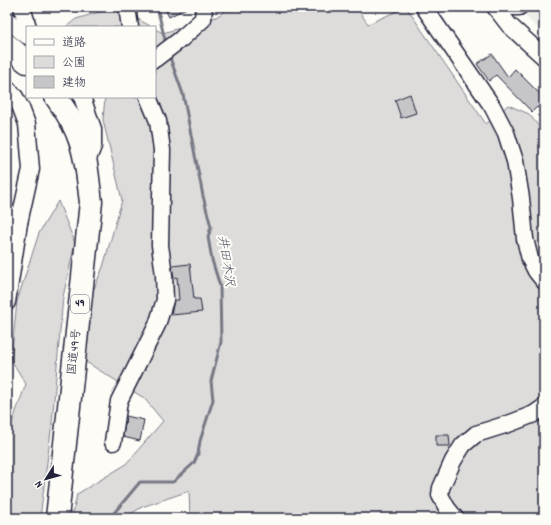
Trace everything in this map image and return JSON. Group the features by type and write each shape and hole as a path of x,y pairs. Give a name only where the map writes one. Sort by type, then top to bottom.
{"highway":[{"path":"7,45 26,61"},
{"name":"国道49号","path":"57,98 67,113 80,138 86,164 91,202 57,518"}],"street":[{"path":"22,7 28,26"},
{"path":"127,7 130,26"},
{"path":"163,53 203,19 204,7"},
{"path":"424,7 492,106 506,133 515,162 521,198 525,239 530,259 536,271 544,281"},
{"path":"495,7 509,24 544,58"},
{"path":"513,7 519,7"},
{"path":"7,20 26,35"},
{"path":"7,88 15,97 27,124 31,169 19,223 7,302"},
{"path":"82,98 93,129 93,146 86,164"},
{"path":"113,442 119,401 157,325 165,300 164,274 160,245 162,150 158,121 148,98"},
{"path":"7,212 19,223"},
{"path":"455,518 447,508 440,495 441,488 453,461 463,445 476,434 534,414 544,407"}],"shaded area":[{"path":"517,7 544,7 544,35"}],"green space":[{"path":"116,7 150,26 67,26 76,19"},
{"path":"231,7 356,7 368,24 406,7 486,124 508,105 529,114 544,133 544,518 190,518 189,491 142,507 124,518 72,518 77,494 125,465 163,421 144,398 78,357 82,317 103,267 122,200 103,120 105,98 156,98 156,30 163,33 216,17"},
{"path":"58,201 75,243 63,297 52,423 40,518 12,518 7,514 7,428 10,428 26,384 11,360 17,301 39,233"}],"building":[{"path":"164,7 188,7 169,17"},
{"path":"492,54 508,77 515,69 544,98 544,114 537,107 532,112 496,75 489,81 477,64"},
{"path":"410,94 416,113 401,118 395,100"},
{"path":"190,264 194,299 200,299 202,312 171,315 174,300 179,300 177,277 174,278 172,266"},
{"path":"126,416 144,420 140,441 123,437"},
{"path":"436,435 449,435 450,446 436,446"}],"waterway":[{"name":"井田木沢","path":"157,7 166,44"},
{"name":"井田木沢","path":"114,518 114,513 140,482 173,482 194,463 198,454 200,441 213,400 211,381 221,342 220,286 212,260 208,237 211,227 203,196 183,94 169,55"}]}
